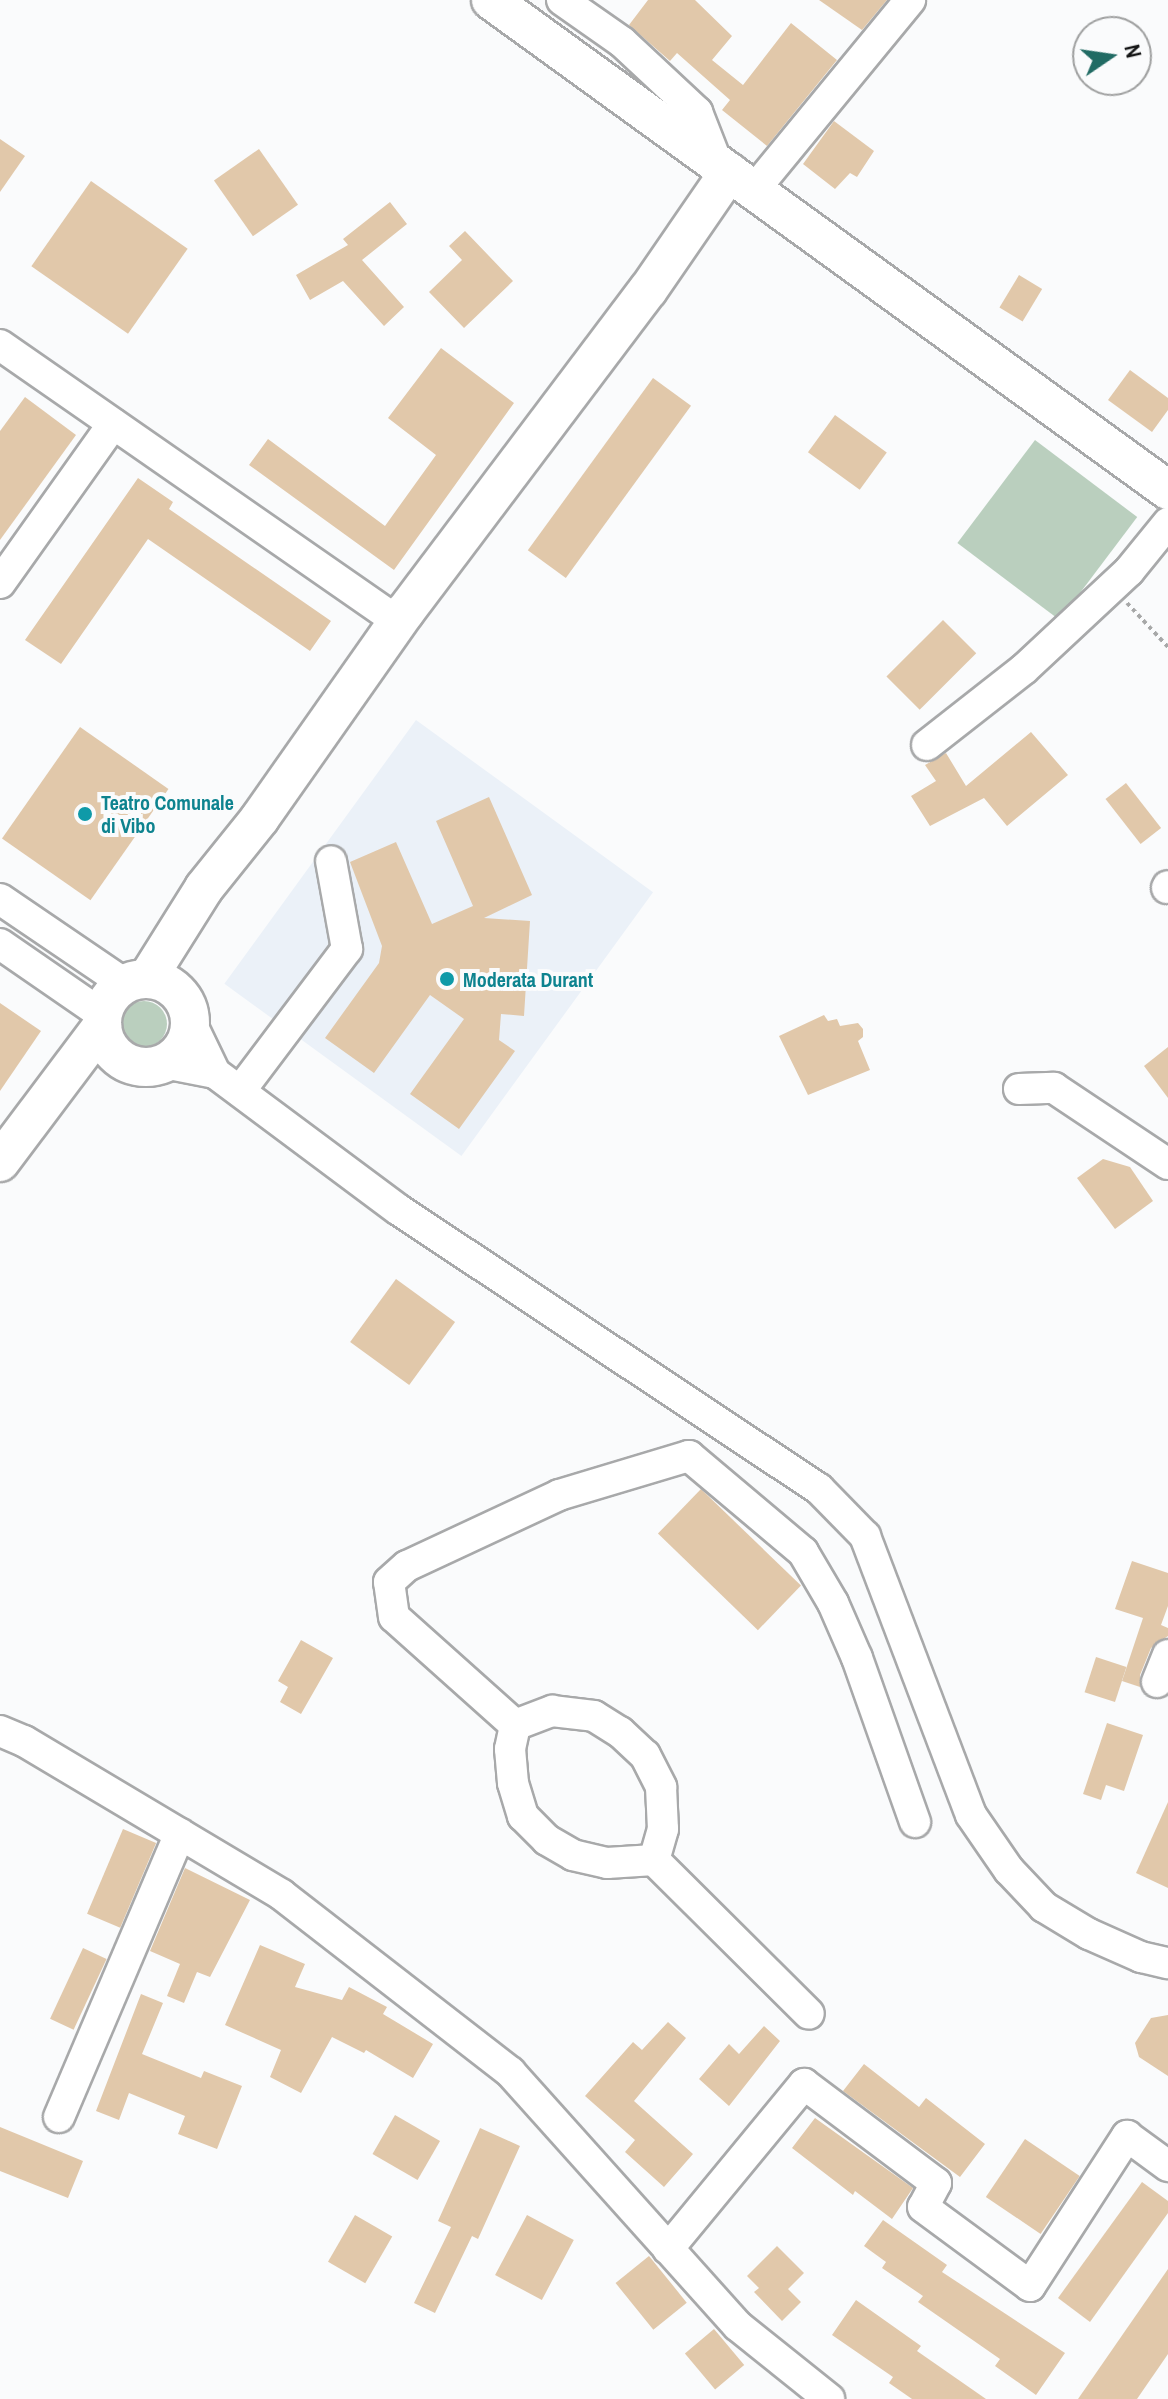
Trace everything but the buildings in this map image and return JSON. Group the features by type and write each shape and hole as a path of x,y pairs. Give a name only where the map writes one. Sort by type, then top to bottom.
{"main road":[{"path":"491,0 1168,490"},
{"path":"0,1162 40,1112 118,1000 260,818 398,622 733,175"},
{"path":"40,1112 86,1078 151,1065 183,1046 187,1012 180,955 204,888"},
{"path":"118,1000 173,989 187,1012"},
{"path":"118,1000 113,1052 151,1065"}],"street":[{"path":"562,0 622,42 697,112 733,175 910,0"},
{"path":"0,345 398,622"},
{"path":"0,583 113,424"},
{"path":"927,745 1024,669 1112,587 1168,523"},
{"path":"228,1082 347,949 331,861"},
{"path":"0,899 118,1000"},
{"path":"0,920 118,1000"},
{"path":"0,944 118,1000"},
{"path":"187,1012 228,1082 399,1210 819,1489 865,1536 971,1815 1009,1870 1044,1907 1089,1934 1141,1957 1168,1963"},
{"path":"151,1065 228,1082"},
{"path":"1019,1089 1054,1088 1168,1164"},
{"path":"515,1725 394,1617 389,1582 407,1566 559,1495 689,1456 728,1428"},
{"path":"689,1456 803,1552 833,1603 857,1658 915,1822"},
{"path":"515,1725 552,1711 594,1716 620,1732 645,1755 661,1787 663,1829 654,1860"},
{"path":"515,1725 510,1749 513,1783 523,1816 547,1840 573,1855 607,1863 654,1860 809,2014"},
{"path":"0,1731 24,1741 282,1895 510,2072 738,2326 829,2399"},
{"path":"59,2117 180,1834"},
{"path":"668,2249 804,2084 936,2183 923,2207 1030,2286 1127,2136 1168,2166"}],"path":[{"path":"1112,587 1168,647"}],"shaded area":[{"path":"416,720 653,892 461,1156 224,984"}],"green space":[{"path":"1035,440 1137,517 1060,620 957,543"},
{"path":"144,1001 160,1008 167,1024 160,1040 144,1047 128,1040 121,1024 128,1008"}],"place":[{"name":"Teatro Comunale di Vibo","path":"85,814"},
{"name":"Moderata Durant","path":"447,979"}]}
